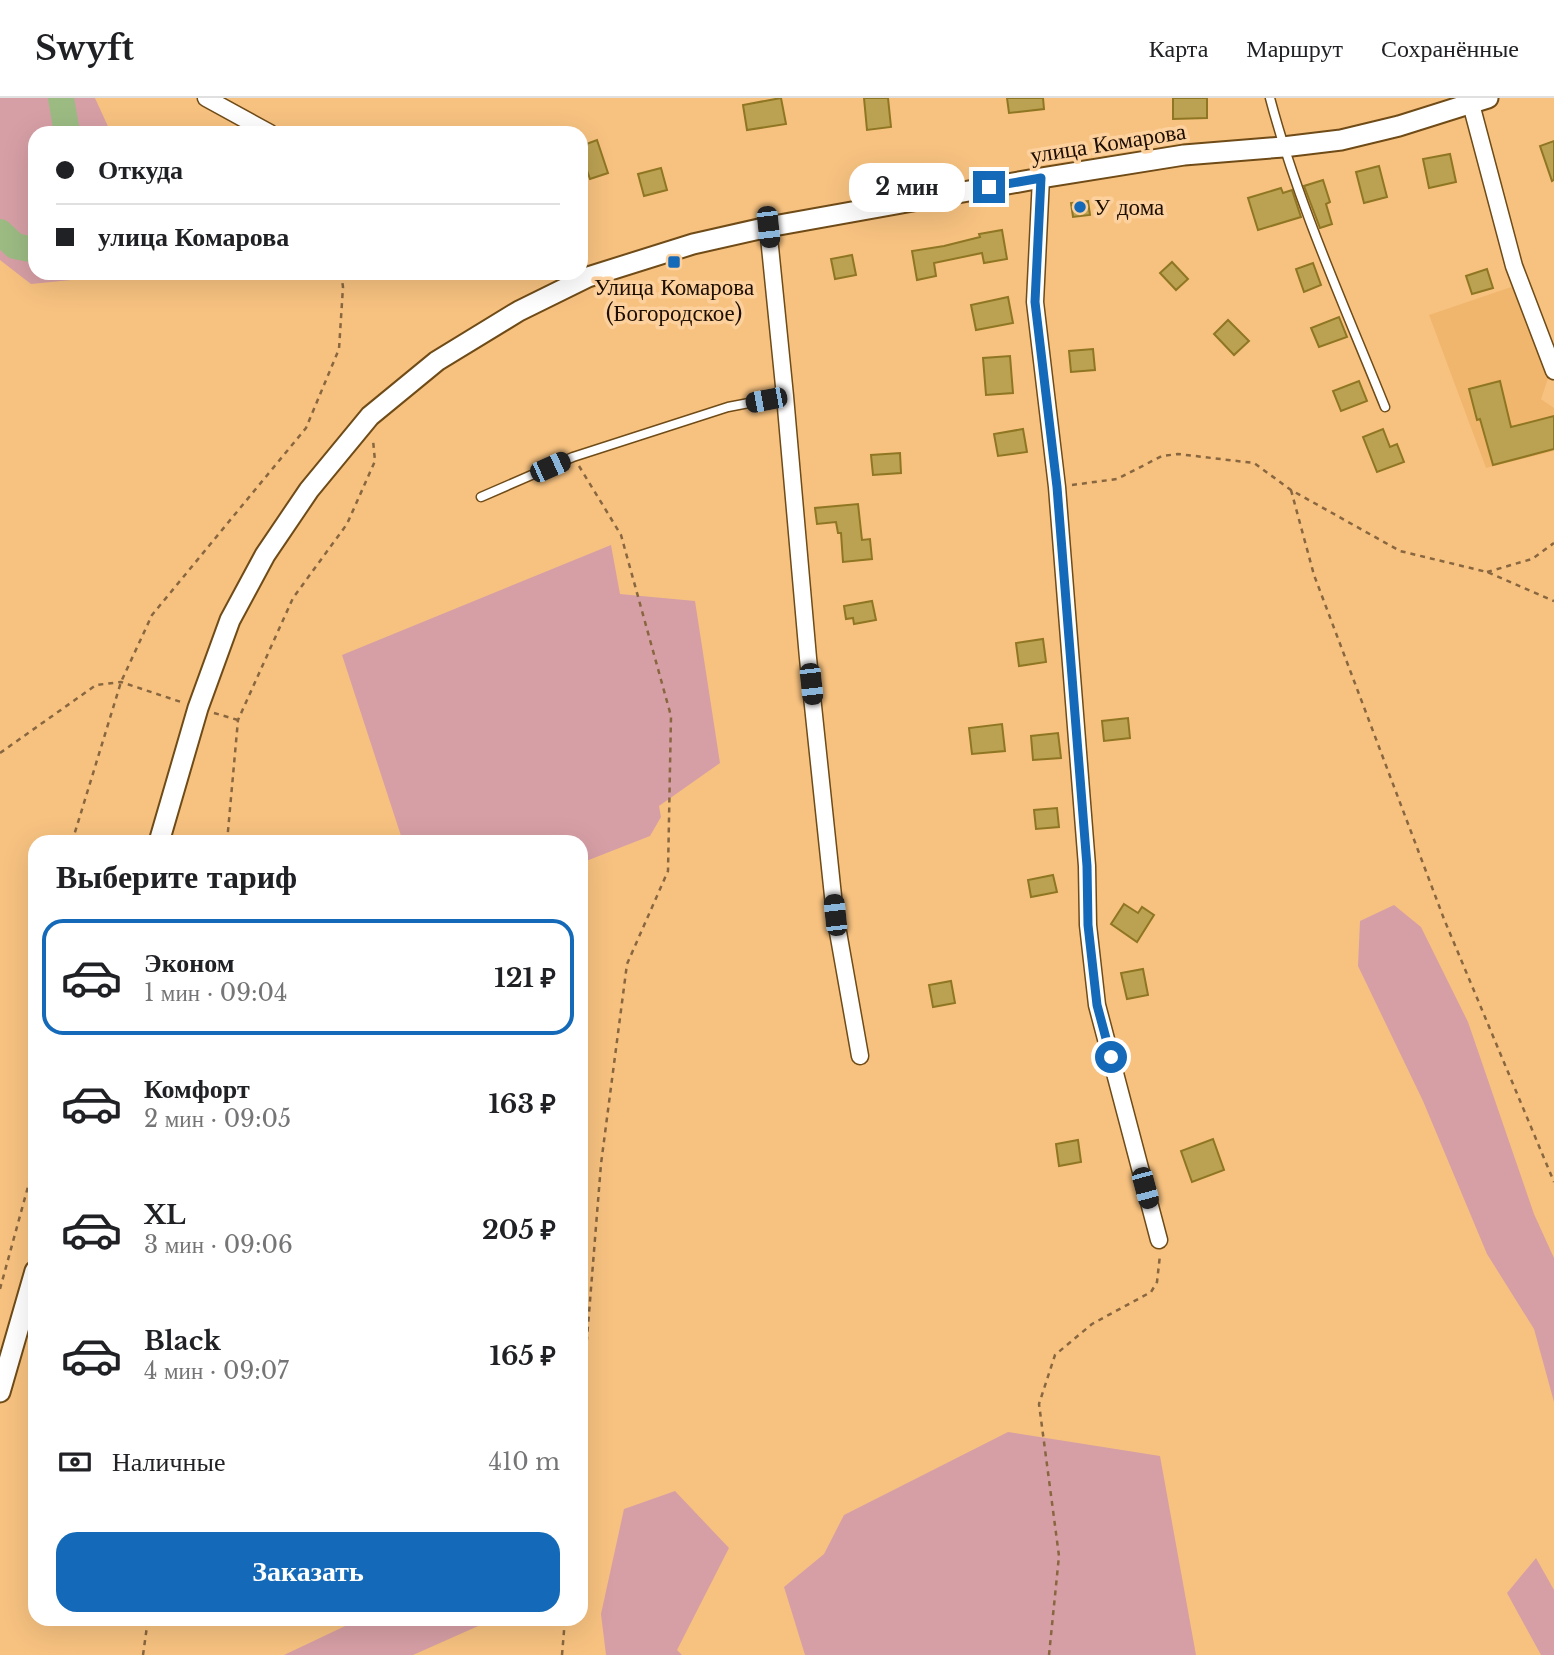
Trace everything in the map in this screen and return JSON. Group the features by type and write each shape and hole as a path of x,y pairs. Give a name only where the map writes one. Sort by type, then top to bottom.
{"street":[{"path":"206,98 257,126"},
{"path":"1480,101 1514,266 1554,371"},
{"name":"улица Комарова","path":"588,277 693,244 768,227 1184,155 1341,140 1399,127 1480,101"},
{"path":"1041,178 1035,302 1057,487 1087,866 1088,925 1097,1005 1159,1240"},
{"path":"768,227 835,915 860,1056"},
{"name":"улица Комарова","path":"161,835 198,708 230,620 265,555 309,490 370,416 437,361 519,311 582,280"},
{"path":"0,1392 28,1295"}],"lane":[{"path":"1270,98 1283,147 1302,200 1385,407"},
{"path":"481,497 572,457 728,407 785,396"}],"path":[{"path":"74,835 121,682 152,615 306,428 340,349 342,280"},
{"path":"228,835 238,720 293,598 347,524 375,461 370,416"},
{"path":"1057,487 1116,479 1162,456 1178,454 1254,463 1291,490 1400,551 1487,572 1554,601"},
{"path":"572,457 621,535 671,716 668,872 628,964 601,1164 588,1326"},
{"path":"1291,490 1314,575 1439,906 1554,1182"},
{"path":"1487,572 1532,559 1554,543"},
{"path":"0,753 96,685 121,682 238,720"},
{"path":"0,1289 28,1187"},
{"path":"1049,1655 1059,1556 1038,1404 1055,1354 1092,1324 1151,1292 1157,1282 1160,1264 1159,1240"},
{"path":"143,1655 147,1626"},
{"path":"562,1655 564,1626"}],"shaded area":[{"path":"0,98 95,98 108,126 28,126 28,280 71,280 31,284 0,260"},
{"path":"1517,285 1550,373 1541,399 1554,408 1554,451 1486,468 1429,315"},
{"path":"611,545 620,594 695,601 720,763 659,806 661,817 650,836 588,860 588,835 401,835 342,655"},
{"path":"1394,905 1421,927 1468,1022 1534,1214 1554,1258 1554,1402 1534,1329 1487,1254 1423,1101 1358,966 1360,921"},
{"path":"1008,1432 1160,1456 1196,1655 805,1655 784,1587 824,1554 844,1515"},
{"path":"675,1491 729,1548 677,1650 682,1655 606,1655 601,1614 624,1509"},
{"path":"1536,1558 1554,1590 1554,1655 1541,1655 1507,1593"},
{"path":"345,1626 478,1626 413,1655 284,1655"}],"building":[{"path":"781,98 786,124 747,130 743,105"},
{"path":"864,98 888,98 891,127 867,130"},
{"path":"1007,98 1043,98 1044,109 1009,113"},
{"path":"1173,98 1207,98 1207,118 1173,119"},
{"path":"597,140 608,173 590,179 588,143"},
{"path":"1554,141 1554,180 1552,181 1540,146"},
{"path":"1450,154 1456,182 1429,188 1423,159"},
{"path":"1379,166 1387,197 1364,203 1356,172"},
{"path":"661,168 667,190 644,196 638,174"},
{"path":"1323,180 1330,202 1326,204 1332,224 1320,228 1304,186"},
{"path":"1281,188 1283,193 1292,190 1301,217 1258,230 1248,198"},
{"path":"1088,201 1090,215 1073,217 1071,203"},
{"path":"1002,230 1007,259 984,263 982,253 934,263 936,276 917,280 912,251 944,246 980,237 979,234"},
{"path":"852,255 856,275 835,279 831,259"},
{"path":"1172,262 1188,279 1176,290 1160,273"},
{"path":"1313,263 1321,285 1304,292 1296,269"},
{"path":"1487,269 1493,288 1472,294 1466,276"},
{"path":"1008,297 1013,323 976,330 971,305"},
{"path":"1339,317 1347,337 1319,347 1311,328"},
{"path":"1228,320 1249,341 1234,355 1214,334"},
{"path":"1093,349 1095,370 1071,372 1069,351"},
{"path":"1010,356 1013,393 986,395 983,358"},
{"path":"1359,381 1367,401 1341,411 1333,391"},
{"path":"1500,381 1511,427 1554,416 1554,449 1493,465 1469,389"},
{"path":"1023,429 1027,452 998,456 994,434"},
{"path":"1383,429 1390,447 1397,444 1404,462 1377,472 1363,437"},
{"path":"900,453 901,473 873,475 871,455"},
{"path":"858,504 862,540 870,539 872,559 843,562 841,533 838,533 836,522 817,524 815,508"},
{"path":"872,601 876,620 854,624 853,618 846,619 844,606"},
{"path":"1043,639 1046,662 1019,666 1016,643"},
{"path":"1128,718 1130,738 1104,741 1102,721"},
{"path":"1002,724 1005,751 972,754 969,728"},
{"path":"1058,733 1061,758 1033,760 1031,736"},
{"path":"1057,808 1059,827 1036,829 1034,810"},
{"path":"1053,875 1057,892 1031,897 1028,880"},
{"path":"1124,904 1138,913 1142,907 1154,915 1137,942 1111,924"},
{"path":"1143,969 1148,995 1127,999 1121,973"},
{"path":"951,981 955,1003 933,1007 929,985"},
{"path":"1213,1139 1224,1170 1192,1182 1181,1151"},
{"path":"1078,1140 1081,1162 1059,1166 1056,1144"}],"waterway":[{"path":"61,98 66,126"},
{"path":"0,232 15,246 28,249"}],"place":[{"name":"У дома","path":"1080,207"},
{"name":"Улица Комарова (Богородское)","path":"674,262"}],"route":[{"path":"989,187 1041,178 1035,302 1057,487 1087,866 1088,925 1097,1005 1111,1057"}]}
